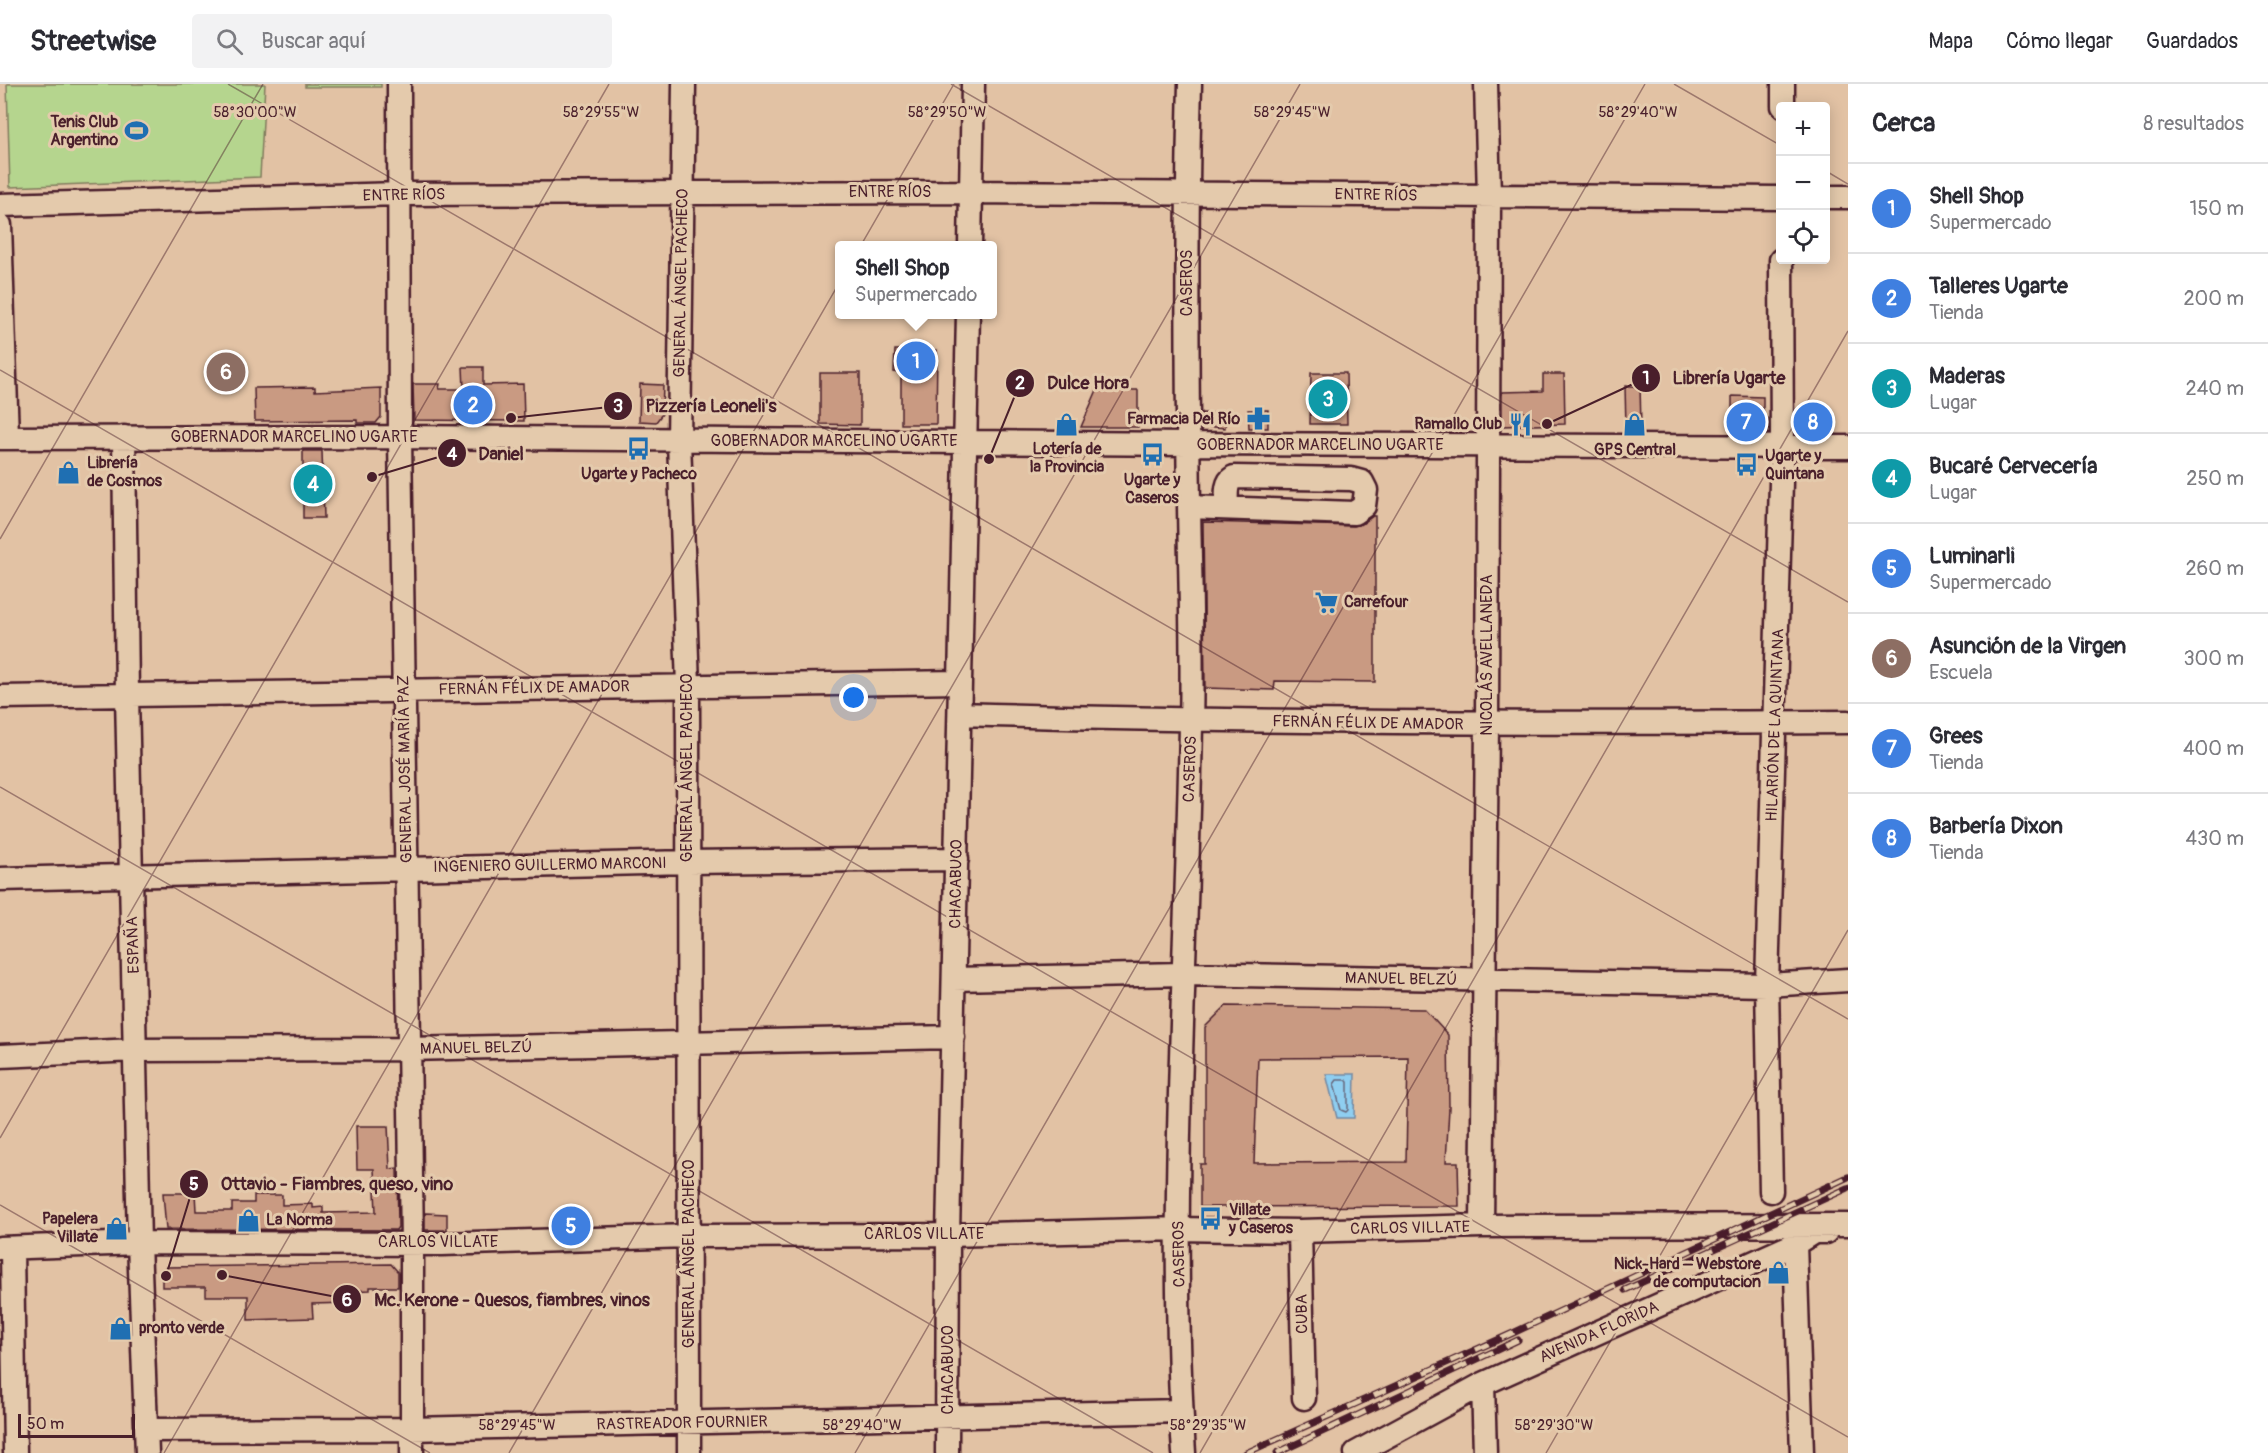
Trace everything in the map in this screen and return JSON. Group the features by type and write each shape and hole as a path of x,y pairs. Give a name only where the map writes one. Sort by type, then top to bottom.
{"street":[{"name":"GENERAL JOSÉ MARÍA PAZ","path":"399,84 400,437 412,1243 412,1453"},
{"name":"GENERAL ÁNGEL PACHECO","path":"684,84 679,441 688,685 689,1453"},
{"path":"970,241 973,84"},
{"name":"CASEROS","path":"1184,1453 1181,1411 1179,1229 1183,974 1191,721 1187,194 1190,84"},
{"name":"NICOLÁS AVELLANEDA","path":"1482,1226 1486,981 1489,196 1486,84"},
{"path":"1783,84 1783,102"},
{"name":"ENTRE RÍOS","path":"0,205 400,194 971,192 1776,198"},
{"path":"1830,197 1848,197"},
{"path":"0,225 3,438"},
{"name":"HILARIÓN DE LA QUINTANA","path":"1771,1191 1767,986 1782,446 1781,264"},
{"name":"CHACABUCO","path":"947,1453 948,1235 968,319"},
{"name":"ESPAÑA","path":"124,437 130,876 139,1243 147,1453"},
{"name":"GOBERNADOR MARCELINO UGARTE","path":"3,438 400,437 679,441 1848,447"},
{"path":"1189,507 1354,513 1364,506 1366,489 1362,482 1351,479 1234,477 1230,479 1227,487 1227,508"},
{"name":"FERNÁN FÉLIX DE AMADOR","path":"0,698 960,682"},
{"name":"FERNÁN FÉLIX DE AMADOR","path":"960,714 1191,721 1487,724 1848,722"},
{"name":"INGENIERO GUILLERMO MARCONI","path":"0,879 688,862 957,859"},
{"name":"MANUEL BELZÚ","path":"954,980 1183,974 1767,986 1848,980"},
{"name":"MANUEL BELZÚ","path":"0,1056 136,1050 408,1049 953,1037"},
{"name":"CARLOS VILLATE","path":"6,1248 139,1243 442,1244 688,1236 948,1235 1179,1229 1300,1231 1482,1226 1848,1226"},
{"name":"CUBA","path":"1300,1231 1304,1398"},
{"name":"AVENIDA FLORIDA","path":"1356,1453 1483,1384 1796,1244 1814,1232 1848,1232"},
{"path":"1796,1244 1802,1453"},
{"path":"6,1248 15,1453"},
{"path":"1483,1384 1485,1453"},
{"name":"RASTREADOR FOURNIER","path":"147,1430 411,1430 1181,1411"}],"green space":[{"name":"Tenis Club Argentino","path":"7,84 265,84 260,177 10,187"},
{"path":"305,84 381,84 381,87 305,87"}],"water":[{"path":"1326,1074 1355,1074 1354,1118 1337,1118"}],"building":[{"path":"895,350 937,350 936,424 901,424 901,373 894,372"},
{"path":"463,367 483,367 483,385 523,384 524,421 414,420 413,384 440,384 439,389 464,389"},
{"path":"820,373 860,373 860,425 820,424"},
{"path":"1311,373 1346,373 1347,424 1310,424"},
{"path":"1543,374 1564,374 1565,424 1502,426 1502,392 1543,391"},
{"path":"640,384 663,385 662,414 656,422 639,421"},
{"path":"1625,386 1640,386 1641,427 1626,427"},
{"path":"315,387 315,391 381,388 381,417 376,423 357,423 357,420 255,421 254,388"},
{"path":"1097,390 1138,390 1138,427 1081,427"},
{"path":"1732,396 1763,397 1763,419 1756,427 1732,426"},
{"name":"Farmacia Del Río","path":"1248,410 1268,410 1268,428 1249,428"},
{"path":"1201,413 1226,414 1225,428 1202,426"},
{"path":"303,451 322,451 324,518 303,518"},
{"path":"1375,516 1375,682 1275,681 1274,690 1205,688 1203,522 1354,526 1362,524"},
{"path":"1226,1006 1424,1009 1448,1035 1449,1108 1446,1162 1458,1162 1459,1206 1200,1207 1200,1164 1205,1164 1205,1027","holes":["1408,1057 1406,1162 1254,1163 1258,1058"]},
{"path":"356,1126 388,1126 390,1169 397,1168 398,1227 396,1230 166,1229 163,1193 195,1193 196,1211 232,1211 232,1203 254,1203 254,1195 282,1195 282,1205 313,1204 313,1208 323,1207 323,1213 376,1212 374,1169 357,1169"},
{"path":"425,1213 447,1214 447,1230 425,1230"},
{"path":"391,1264 398,1272 398,1287 370,1287 370,1290 348,1291 348,1303 312,1304 313,1318 248,1320 248,1296 206,1296 206,1287 162,1287 162,1271 166,1267"}],"railway":[{"path":"1246,1453 1513,1333 1848,1177"},
{"path":"1625,1290 1848,1188"},
{"path":"1277,1453 1518,1340"}],"place":[{"name":"Tenis Club Argentino","path":"136,131"},
{"name":"Shell Shop","path":"916,361"},
{"name":"Asunción de la Virgen","path":"226,372"},
{"name":"Maderas","path":"1328,399"},
{"name":"Talleres Ugarte","path":"473,405"},
{"name":"Pizzería Leoneli's","path":"511,418"},
{"name":"Farmacia Del Río","path":"1258,419"},
{"name":"Grees","path":"1746,422"},
{"name":"Barbería Dixon","path":"1813,422"},
{"name":"Lotería de la Provincia","path":"1067,424"},
{"name":"Ramallo Club","path":"1520,424"},
{"name":"Librería Ugarte","path":"1547,424"},
{"name":"GPS Central","path":"1635,425"},
{"name":"Ugarte y Pacheco","path":"639,449"},
{"name":"Ugarte y Caseros","path":"1152,455"},
{"name":"Dulce Hora","path":"989,459"},
{"name":"Ugarte y Quintana","path":"1747,465"},
{"name":"Librería de Cosmos","path":"69,472"},
{"name":"Daniel","path":"372,477"},
{"name":"Bucaré Cervecería","path":"313,484"},
{"name":"Carrefour","path":"1326,602"},
{"name":"Villate y Caseros","path":"1211,1219"},
{"name":"La Norma","path":"248,1220"},
{"name":"Luminarli","path":"571,1226"},
{"name":"Papelera Villate","path":"116,1228"},
{"name":"Nick-Hard – Webstore de computacion","path":"1779,1273"},
{"name":"Mc. Kerone - Quesos, fiambres, vinos","path":"222,1275"},
{"name":"Ottavio - Fiambres, queso, vino","path":"166,1276"},
{"name":"pronto verde","path":"121,1328"}]}
